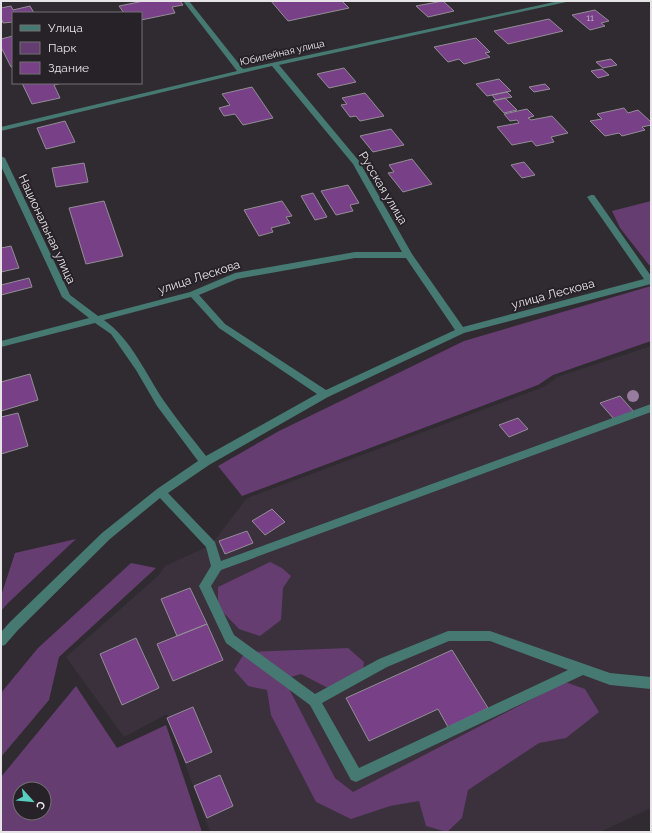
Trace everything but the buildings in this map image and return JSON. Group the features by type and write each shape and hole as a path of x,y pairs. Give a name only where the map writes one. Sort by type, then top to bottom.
{"street":[{"path":"186,1 242,72"},
{"name":"Юбилейная улица","path":"1,129 274,64 568,1"},
{"name":"Русская улица","path":"274,64 356,163 408,255 461,331"},
{"name":"Национальная улица","path":"1,158 66,297 95,320 114,332 140,368 160,403 205,462"},
{"path":"591,196 650,281"},
{"name":"улица Лескова","path":"1,344 45,331 95,320 193,294 235,276 355,256 408,255"},
{"name":"улица Лескова","path":"1,641 14,626 106,536 161,492 205,462 325,394 461,331 650,281"},
{"path":"193,294 222,326 325,394"},
{"path":"582,669 356,776 314,701 230,639 205,586 217,568 651,408"},
{"path":"161,492 211,545 217,568"},
{"path":"314,701 383,663 448,636 490,636 610,679 651,683"}],"shaded area":[{"path":"651,346 651,808 600,832 210,832 167,714 124,737 66,657 159,575 165,566 211,545 247,498 546,386 557,377"}],"green space":[{"path":"651,201 651,265 649,265 620,228 612,211"},
{"path":"651,286 651,341 553,375 538,385 242,496 218,466 279,431 464,341"},
{"path":"76,539 1,611 1,596 15,553"},
{"path":"270,562 282,568 291,576 283,588 281,620 260,636 239,629 218,607 218,587"},
{"path":"131,563 156,568 59,657 49,700 1,757 1,693 38,648"},
{"path":"348,648 364,662 362,679 328,688 301,674 284,679 335,778 353,792 565,682 585,689 599,712 566,738 539,743 468,790 462,818 447,832 426,826 419,801 390,806 351,819 316,802 271,715 267,690 248,686 234,670 245,652"},
{"path":"76,686 117,748 166,725 202,832 1,832 1,777"}]}
